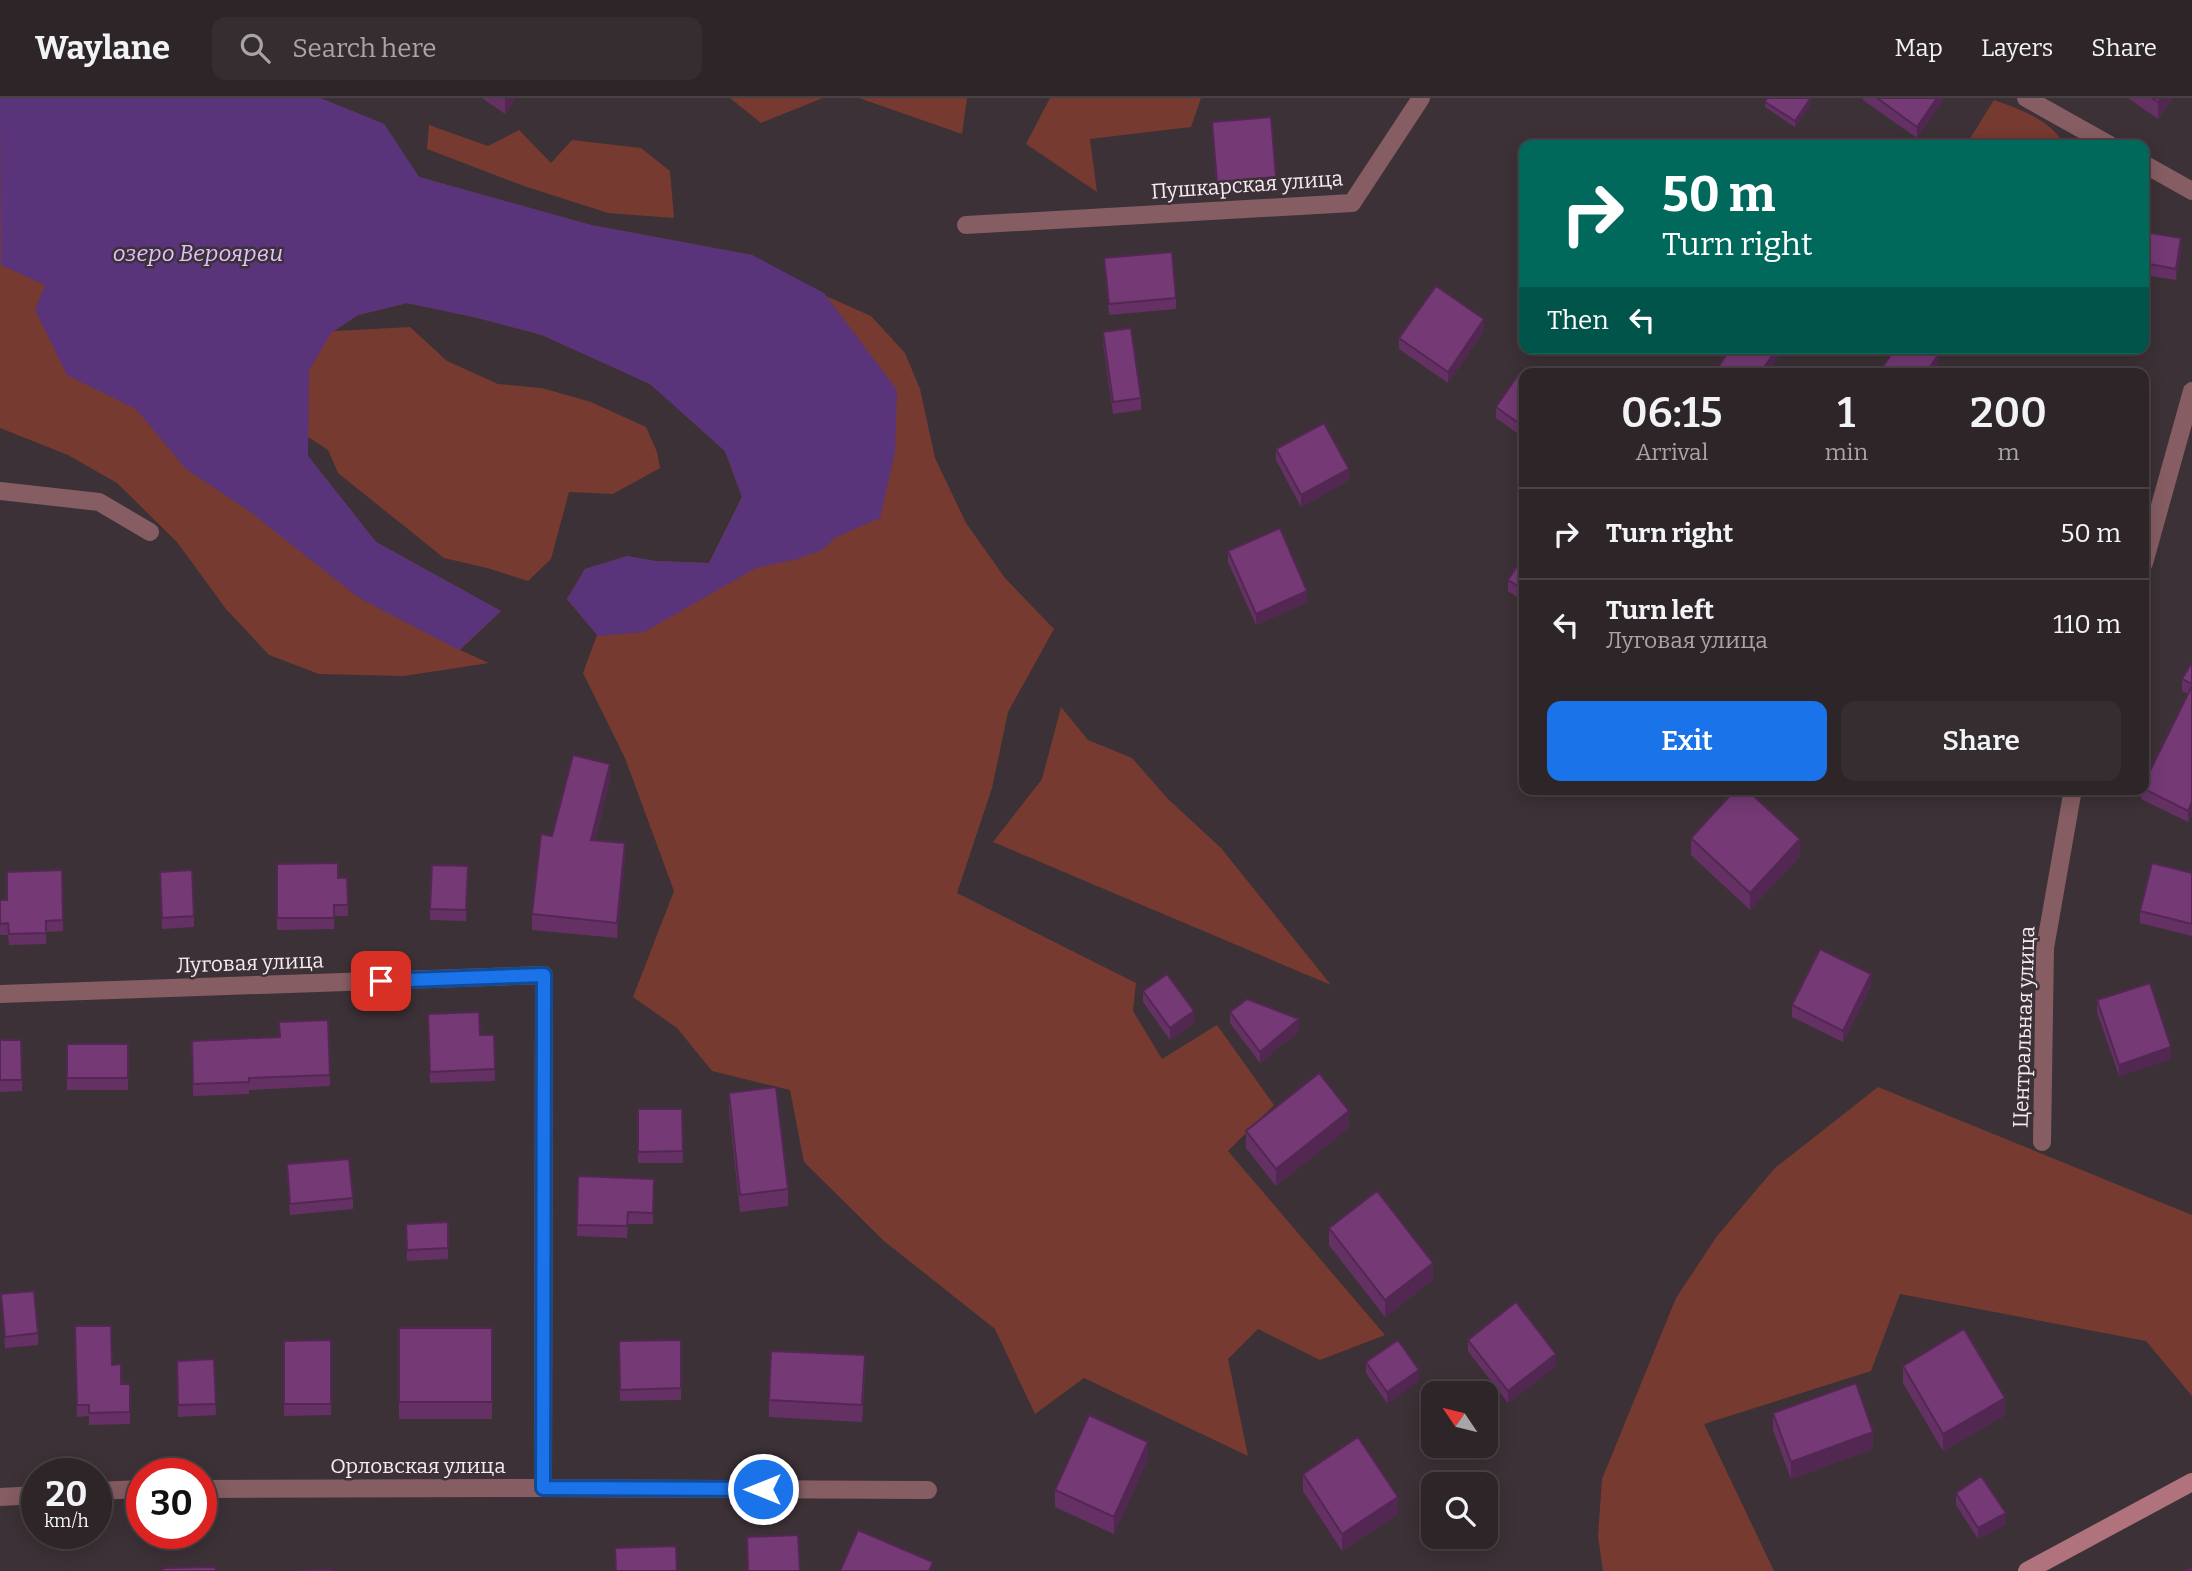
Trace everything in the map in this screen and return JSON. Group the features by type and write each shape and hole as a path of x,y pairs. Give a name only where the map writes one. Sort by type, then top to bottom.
{"street":[{"name":"Пушкарская улица","path":"966,225 1352,204 1421,98"},
{"path":"2026,98 2101,140"},
{"path":"2149,167 2192,191"},
{"path":"2149,545 2192,391"},
{"path":"0,491 99,502 150,532"},
{"name":"Центральная улица","path":"2042,1142 2045,948 2072,795"},
{"name":"Луговая улица","path":"0,994 544,975 543,1488"},
{"path":"2027,1571 2192,1482"},
{"name":"Орловская улица","path":"217,1489 928,1490"},
{"path":"0,1497 21,1496"}],"shaded area":[{"path":"0,98 320,98 384,124 419,177 591,225 752,255 826,296 871,316 905,353 920,389 935,458 966,523 1005,578 1054,629 1008,712 992,788 957,893 1136,983 1133,1011 1162,1059 1217,1025 1274,1105 1228,1151 1385,1335 1320,1360 1258,1329 1228,1359 1248,1456 1084,1378 1035,1414 995,1329 884,1241 804,1162 790,1090 712,1071 677,1028 633,997 674,891 625,758 583,673 597,635 567,599 585,569 627,556 655,561 709,563 742,497 725,451 650,384 542,335 407,303 358,315 334,331 410,327 447,361 498,384 542,388 591,402 646,427 657,452 660,468 613,494 569,492 551,559 528,581 444,558 338,473 328,450 308,437 308,456 376,542 501,611 460,650 489,663 404,676 319,674 269,655 226,609 177,542 117,483 68,455 0,428"},
{"path":"730,98 823,98 761,123"},
{"path":"859,98 967,98 962,134"},
{"path":"1050,98 1201,98 1191,127 1090,139 1097,192 1026,144"},
{"path":"1994,100 2043,122 2061,140 1969,140"},
{"path":"429,125 488,146 519,130 551,163 572,140 641,148 670,171 674,218 608,213 524,186 427,149"},
{"path":"1061,707 1088,740 1132,758 1168,799 1221,848 1331,985 993,842 1042,779"},
{"path":"1878,1087 2192,1215 2192,1396 2146,1341 1900,1294 1871,1371 1704,1424 1774,1571 1603,1571 1598,1536 1602,1479 1676,1298 1717,1236 1775,1168"}],"water":[{"name":"озеро Вероярви","path":"0,98 320,98 384,124 419,177 591,225 752,255 824,293 897,390 895,452 880,518 836,537 822,550 797,559 756,568 644,632 598,636 567,599 585,569 627,556 655,561 709,563 742,497 725,451 650,384 542,335 407,303 358,315 332,332 309,370 308,456 376,542 501,611 459,650 359,598 249,511 186,469 136,409 67,375 35,310 45,285 1,265"}],"building":[{"path":"1767,98 1810,99 1795,121 1765,102"},
{"path":"1877,98 1937,98 1917,127"},
{"path":"1271,117 1276,177 1217,182 1212,122"},
{"path":"2149,233 2181,238 2176,269 2149,264"},
{"path":"1172,252 1176,298 1109,304 1104,258"},
{"path":"1436,286 1484,319 1448,372 1399,338"},
{"path":"1131,328 1141,398 1113,402 1103,332"},
{"path":"1727,354 1773,354 1764,368 1717,368"},
{"path":"1892,354 1938,355 1929,368 1882,368"},
{"path":"1518,375 1519,376 1519,423 1496,407"},
{"path":"1324,423 1349,469 1301,495 1276,449"},
{"path":"1280,528 1307,591 1256,614 1228,551"},
{"path":"1519,563 1519,587 1508,580"},
{"path":"2192,662 2192,684 2182,679"},
{"path":"2192,686 2192,802 2188,811 2149,792 2149,773"},
{"path":"573,755 610,764 591,840 625,843 617,923 532,914 541,834 552,836"},
{"path":"1730,795 1752,795 1800,839 1750,893 1691,838"},
{"path":"338,863 338,878 347,878 348,905 334,905 334,918 277,918 277,864"},
{"path":"2152,863 2192,873 2192,924 2140,911"},
{"path":"432,865 468,866 466,910 430,909"},
{"path":"62,870 63,920 46,921 46,933 9,934 8,923 0,924 0,900 7,900 7,872"},
{"path":"192,870 194,916 162,918 160,872"},
{"path":"1820,949 1871,974 1843,1031 1792,1005"},
{"path":"1167,974 1194,1011 1170,1028 1143,991"},
{"path":"2150,983 2171,1047 2119,1065 2097,1000"},
{"path":"1247,999 1299,1019 1260,1052 1230,1012"},
{"path":"479,1012 480,1035 494,1035 495,1069 430,1072 428,1014"},
{"path":"328,1020 330,1075 249,1078 249,1082 193,1084 192,1041 280,1037 279,1022"},
{"path":"0,1040 21,1040 22,1080 0,1080"},
{"path":"67,1044 128,1044 128,1078 67,1078"},
{"path":"1319,1073 1349,1111 1276,1169 1246,1131"},
{"path":"776,1087 788,1189 740,1195 729,1093"},
{"path":"638,1109 682,1109 683,1151 638,1152"},
{"path":"349,1159 353,1198 290,1204 287,1164"},
{"path":"578,1176 654,1179 653,1213 628,1212 627,1226 577,1225"},
{"path":"1377,1191 1433,1263 1385,1300 1329,1228"},
{"path":"448,1222 448,1248 407,1250 406,1224"},
{"path":"34,1291 38,1333 5,1337 1,1294"},
{"path":"1516,1302 1556,1354 1508,1391 1468,1340"},
{"path":"75,1326 111,1326 112,1365 121,1364 121,1384 130,1384 130,1412 89,1413 89,1405 77,1405"},
{"path":"399,1328 492,1328 492,1402 399,1402"},
{"path":"1964,1329 2005,1398 1943,1434 1903,1366"},
{"path":"331,1340 331,1404 284,1404 284,1341"},
{"path":"681,1340 681,1388 620,1390 619,1341"},
{"path":"1398,1340 1419,1370 1387,1392 1366,1362"},
{"path":"771,1351 865,1355 862,1405 769,1400"},
{"path":"214,1359 216,1404 178,1405 177,1361"},
{"path":"1856,1383 1873,1432 1791,1462 1773,1413"},
{"path":"1089,1415 1148,1442 1114,1517 1055,1490"},
{"path":"1358,1437 1398,1497 1342,1534 1303,1474"},
{"path":"1981,1476 2006,1513 1978,1528 1956,1493"},
{"path":"858,1530 933,1562 929,1571 840,1571"},
{"path":"798,1535 800,1571 748,1571 747,1537"},
{"path":"676,1546 677,1571 616,1571 615,1548"},
{"path":"215,1567 216,1571 163,1571 163,1568"},
{"path":"331,1569 332,1571 296,1571"}],"route":[{"path":"381,981 544,975 543,1488 763,1489"}]}
